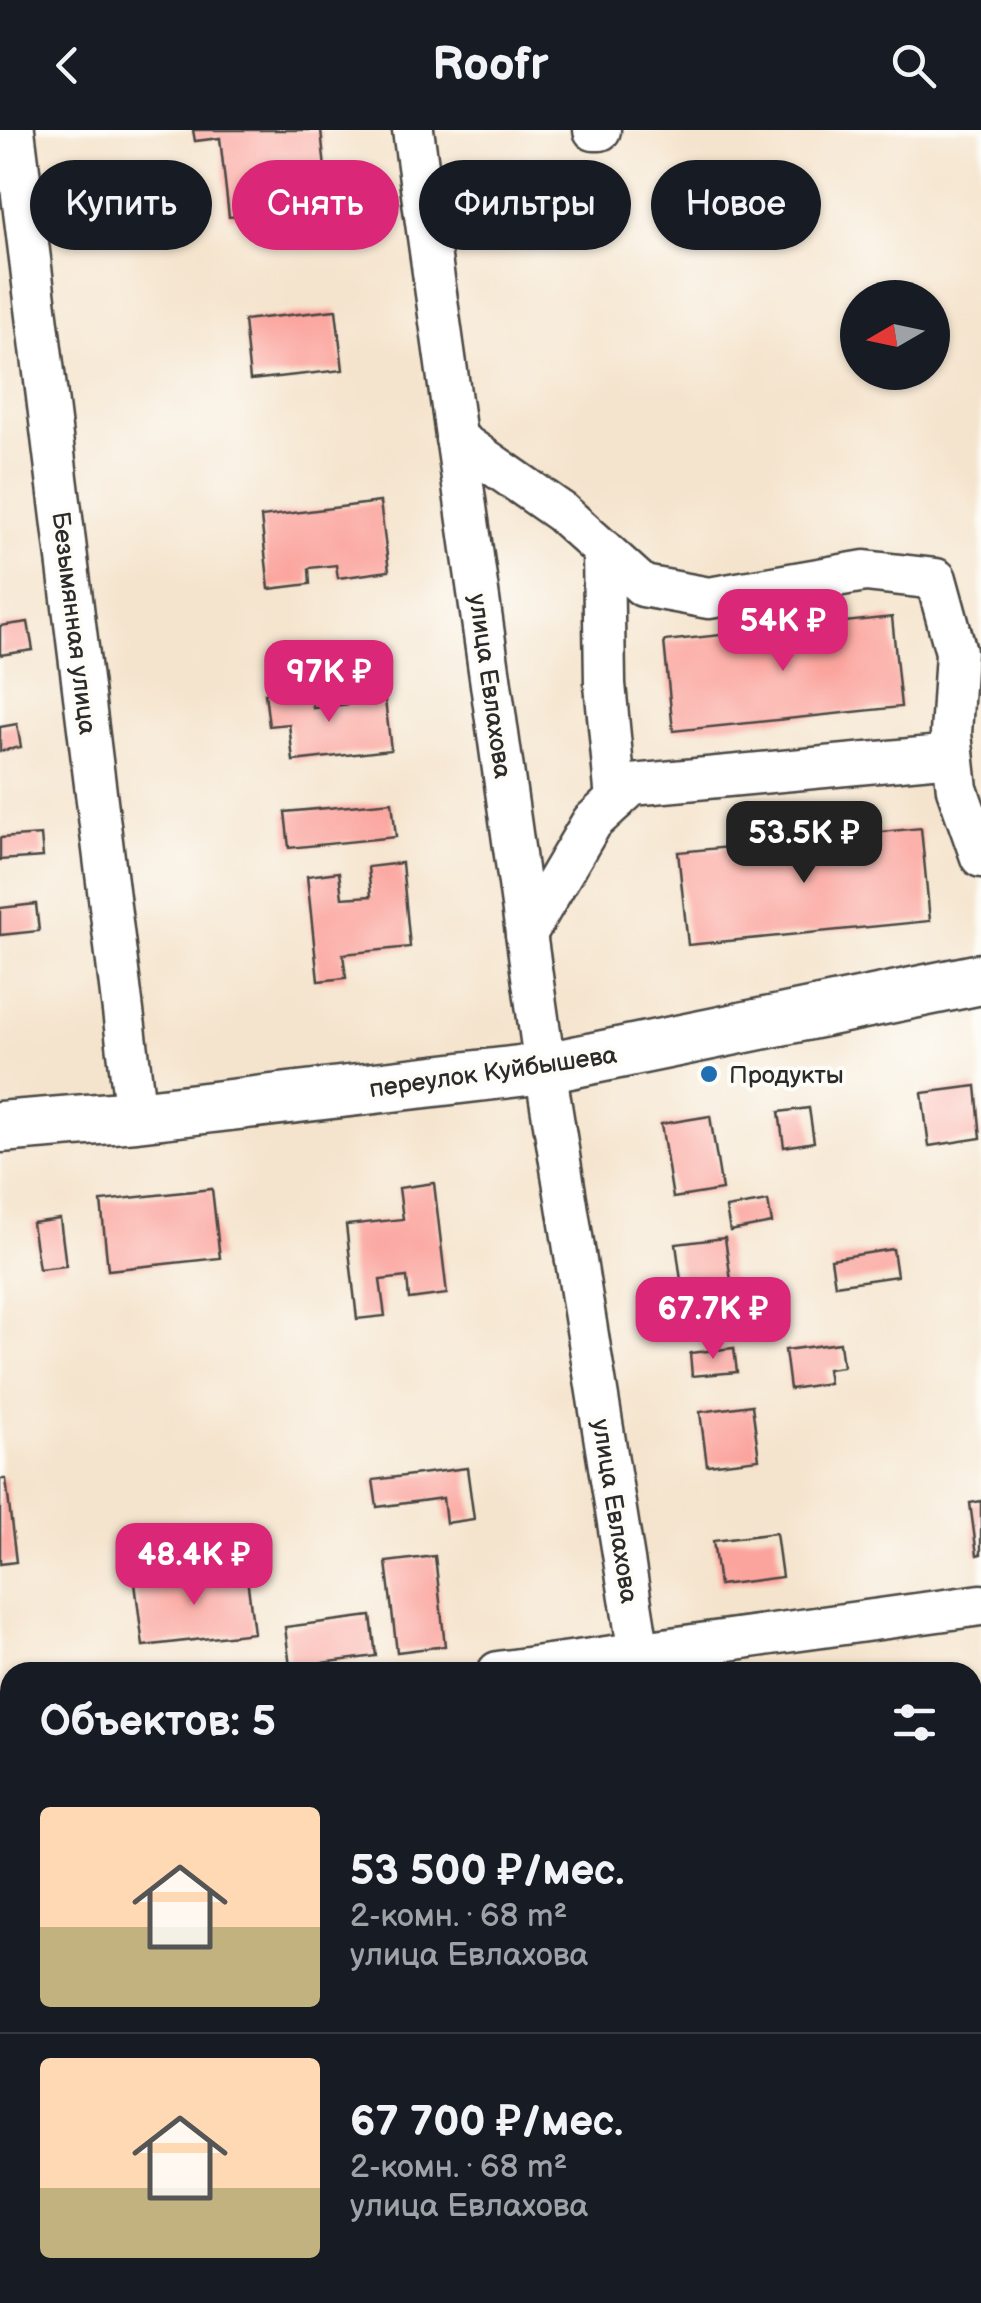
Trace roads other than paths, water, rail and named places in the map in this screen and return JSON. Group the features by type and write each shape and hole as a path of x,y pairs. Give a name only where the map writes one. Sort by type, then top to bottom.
{"main road":[{"name":"переулок Куйбышева","path":"0,1127 136,1116 545,1068 981,979"}],"street":[{"name":"Безымянная улица","path":"14,130 136,1116"},
{"name":"улица Евлахова","path":"413,130 545,1068 641,1662"},
{"path":"456,438 561,512 643,586 710,598 865,571 936,579 956,652 953,755 957,789 981,857"},
{"path":"603,550 605,684 616,800"},
{"path":"526,934 592,822 632,785 953,755"},
{"path":"647,1662 981,1605"}],"place":[{"name":"Продукты","path":"709,1074"}]}
